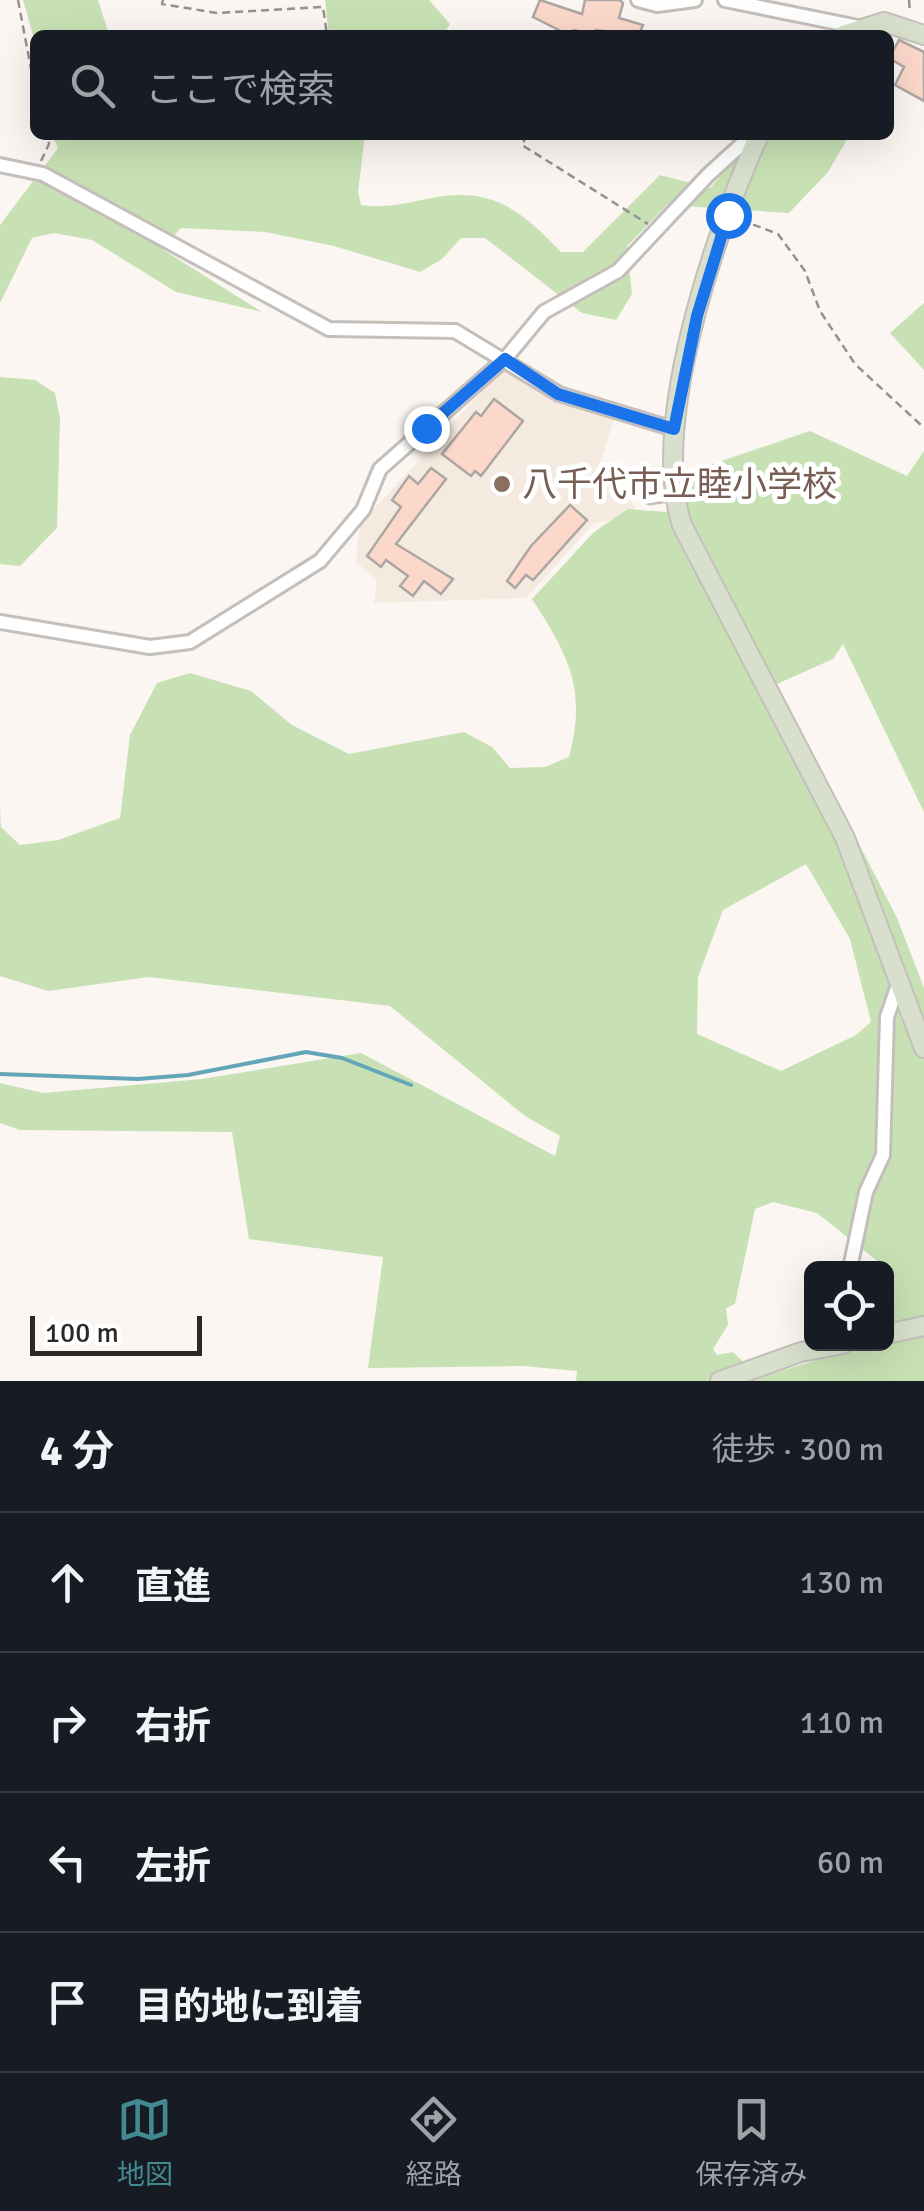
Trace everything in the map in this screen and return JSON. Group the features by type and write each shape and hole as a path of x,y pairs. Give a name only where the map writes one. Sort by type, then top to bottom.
{"street":[{"path":"638,0 656,5 695,0"},
{"path":"726,0 846,30"},
{"path":"854,30 884,22 924,35"},
{"path":"0,622 150,647 190,642 320,561 363,510 380,469 505,359 544,312 618,271 708,175 750,140"},
{"path":"754,140 697,316 674,429 674,495 682,525 845,838 924,1048"},
{"path":"0,165 34,170 329,329 455,331 558,394 674,429"},
{"path":"851,1261 866,1192 883,1155 887,1017 899,982"},
{"path":"894,1332 924,1326"},
{"path":"720,1381 804,1347"}],"lane":[{"path":"672,472 644,472 636,486 650,500 674,495"}],"path":[{"path":"18,0 30,64"},
{"path":"163,0 162,4 217,12 323,7 326,30"},
{"path":"34,170 44,157 47,140"},
{"path":"524,140 522,145 658,230"},
{"path":"728,215 778,234 806,271 820,312 855,364 922,426"}],"shaded area":[{"name":"八千代市立睦小学校","path":"507,364 543,394 616,413 595,479 621,488 641,516 594,523 526,598 374,603 377,580 356,562 360,524"}],"green space":[{"path":"23,0 98,0 107,30 32,30"},
{"path":"325,0 429,0 450,24 446,30 328,30"},
{"path":"54,140 364,140 358,192 361,205 387,206 471,195 518,213 561,252 583,252 660,175 710,188 737,158 738,140 847,140 828,172 789,213 667,205 627,246 632,294 616,320 582,313 485,238 461,238 442,259 420,272 334,246 265,232 181,228 162,249 262,312 176,292 92,240 54,233 32,238 0,303 0,225 58,148"},
{"path":"924,303 924,370 890,333"},
{"path":"0,377 35,380 55,393 60,418 57,528 20,566 0,564"},
{"path":"810,431 907,476 924,451 924,812 843,644 833,659 777,684 897,918 924,988 924,1381 576,1381 577,1371 523,1366 368,1368 383,1257 249,1239 232,1132 20,1130 0,1123 0,1083 43,1093 202,1079 361,1053 555,1156 560,1136 525,1116 390,1006 149,977 48,991 0,976 0,807 1,827 20,845 58,840 120,818 130,735 157,683 190,673 251,691 292,725 349,754 464,732 492,747 510,768 545,767 569,757 576,712 571,674 556,638 532,599 594,532 628,509 666,512 698,469","holes":["806,864 850,939 871,1022 856,1035 781,1071 697,1034 698,977 723,910"]}],"building":[{"path":"540,0 582,14 585,0 620,0 623,3 619,18 643,25 641,30 559,30 533,17"},
{"path":"899,40 924,52 924,101 895,85 904,67 894,61"},
{"path":"494,399 523,421 481,476 475,471 471,476 442,454 476,412 481,416"},
{"path":"431,468 446,479 396,544 453,579 441,594 424,581 413,596 400,586 408,576 386,560 381,567 367,556 401,507 392,500 409,476 418,484"},
{"path":"570,505 587,520 533,580 526,575 515,588 507,581 531,546"}],"waterway":[{"path":"0,1074 138,1079 188,1075 306,1052 342,1058 411,1085"}],"place":[{"name":"八千代市立睦小学校","path":"502,484"}],"route":[{"path":"426,428 505,359 558,394 674,429 697,316 728,215"}]}
